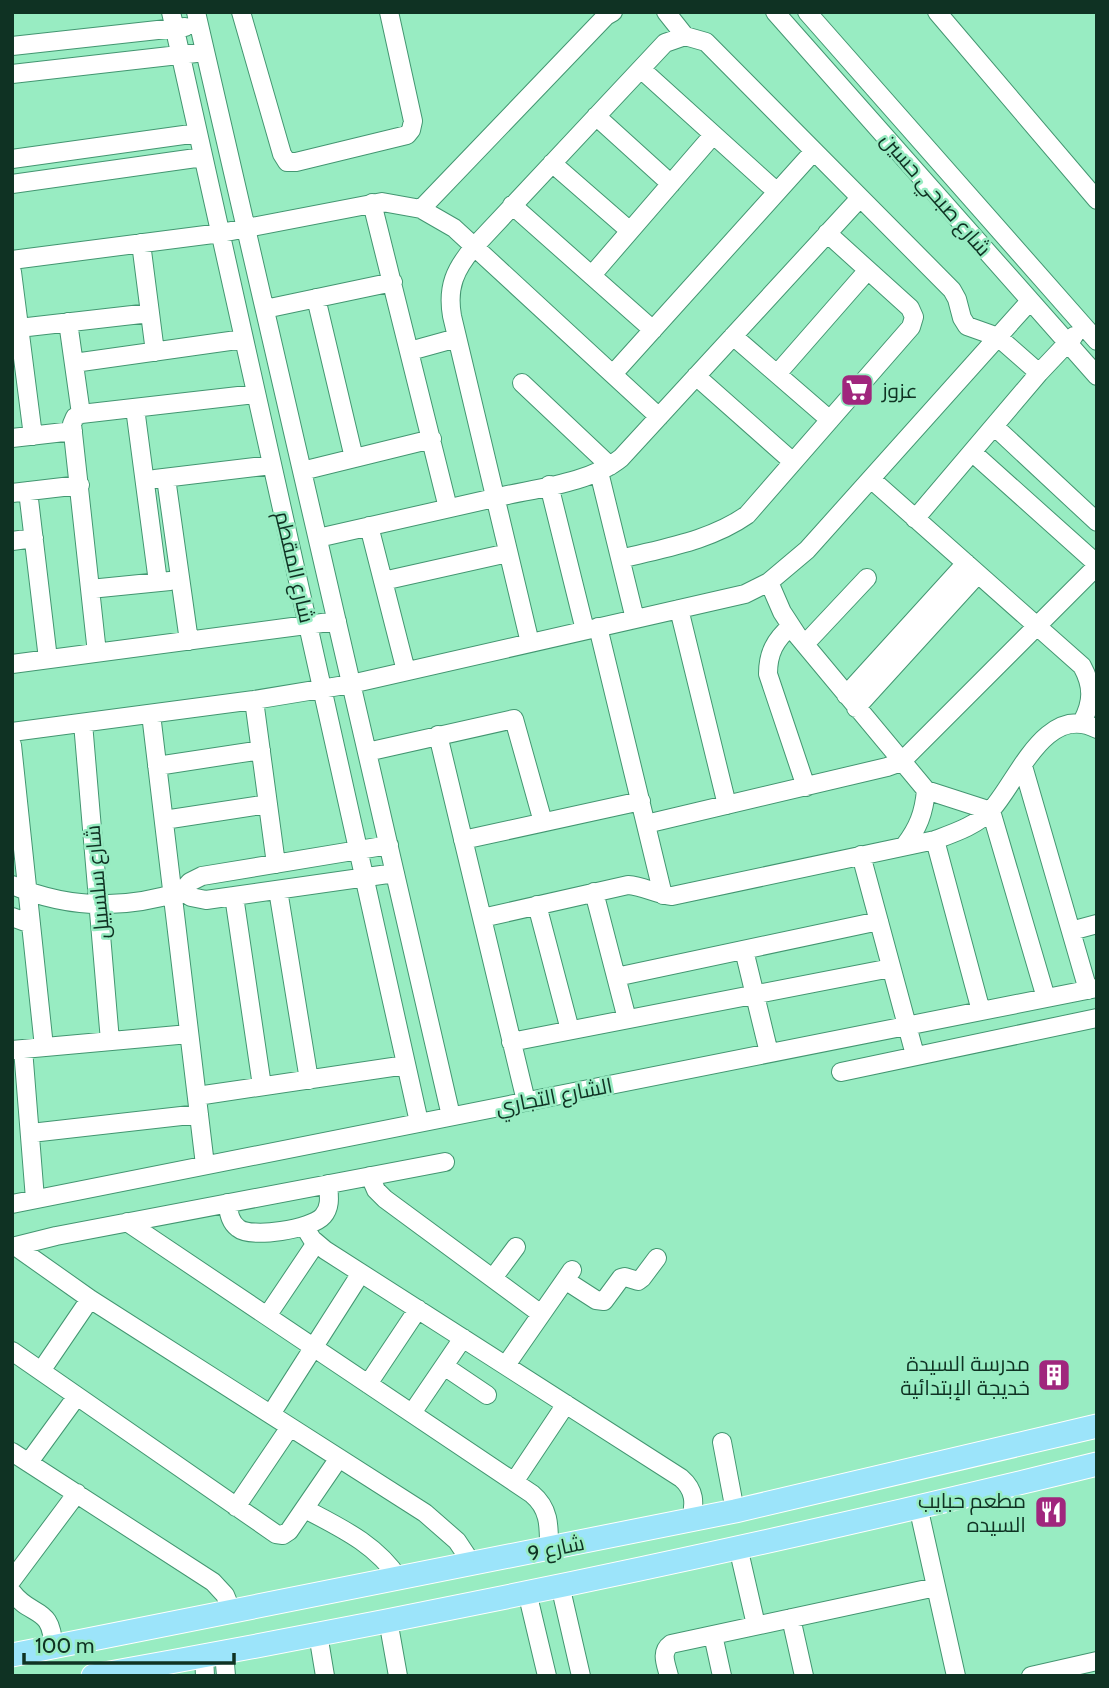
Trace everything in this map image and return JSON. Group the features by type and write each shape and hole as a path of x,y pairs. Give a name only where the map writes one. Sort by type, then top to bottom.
{"main road":[{"name":"شارع 9","path":"12,1655 736,1511 1097,1426"},
{"name":"شارع 9","path":"93,1676 211,1661 318,1634 737,1547 1097,1464"}],"street":[{"path":"241,12 286,162 296,162 407,135 411,130 413,121 389,12"},
{"path":"421,209 606,16 613,12"},
{"path":"666,12 685,36"},
{"name":"شارع صبحي حسين","path":"775,12 1097,376"},
{"name":"شارع صبحي حسين","path":"807,12 1092,334"},
{"path":"937,12 1097,200"},
{"path":"12,46 173,20 197,19"},
{"name":"شارع المقطم","path":"197,19 451,1116"},
{"name":"شارع المقطم","path":"173,20 419,1122"},
{"path":"530,643 457,338 450,291 458,267 474,247 665,43 685,36 706,42 952,290 967,326 998,337 1039,373"},
{"path":"12,74 205,52"},
{"path":"641,69 777,192"},
{"path":"596,116 671,184"},
{"path":"12,159 198,133"},
{"path":"592,275 713,135"},
{"path":"613,374 814,152"},
{"path":"12,184 203,157"},
{"path":"552,163 630,231"},
{"path":"318,538 550,485 604,469 621,458 860,198"},
{"path":"372,203 449,508"},
{"path":"12,260 221,233 372,203 395,203 421,209 444,220 659,417"},
{"path":"512,205 653,330"},
{"path":"621,559 712,535 747,515 913,322 910,308 827,233"},
{"path":"141,243 155,352"},
{"path":"777,374 868,270"},
{"path":"12,272 33,436"},
{"path":"265,309 393,282"},
{"path":"316,298 354,458"},
{"path":"12,732 254,700 351,684 745,594 769,582 807,550 1030,301"},
{"path":"19,328 150,313"},
{"path":"68,322 81,414"},
{"path":"915,519 1067,343 1092,334"},
{"path":"733,336 830,420"},
{"path":"410,351 457,338"},
{"path":"74,363 244,339"},
{"path":"696,376 793,463"},
{"path":"522,383 604,469 635,619"},
{"path":"97,653 73,421 81,414 256,394"},
{"path":"135,408 158,582"},
{"path":"994,426 1097,522"},
{"path":"12,438 73,431"},
{"path":"302,471 432,439"},
{"path":"646,824 887,768 901,762 1097,565 972,452"},
{"path":"145,480 272,465"},
{"path":"166,478 189,641"},
{"path":"482,918 628,885 672,896 935,840 955,833 991,811 1042,740 1053,730 1067,724 1090,726 1089,679 1082,666 871,479"},
{"path":"48,659 34,538 20,492 80,485"},
{"path":"550,485 641,801 663,895"},
{"path":"369,526 407,671"},
{"path":"12,541 34,538"},
{"path":"383,581 508,552"},
{"path":"851,701 972,568"},
{"path":"805,644 867,578"},
{"path":"90,589 180,579"},
{"path":"769,582 791,626 926,790 991,811"},
{"path":"679,609 727,805"},
{"path":"12,664 337,621"},
{"path":"791,626 772,646 768,674 806,787"},
{"path":"254,700 276,864"},
{"path":"151,714 164,820 177,892 189,1034 205,1166"},
{"path":"367,752 514,719 543,822"},
{"name":"شارع سلسبيل","path":"83,723 110,1041"},
{"path":"438,735 526,1101"},
{"path":"12,745 20,888 31,924 44,1047"},
{"path":"157,766 261,750"},
{"path":"1023,766 1071,931 1093,989"},
{"path":"905,845 917,830 926,790"},
{"path":"463,840 641,801"},
{"path":"164,820 268,804"},
{"path":"991,811 1046,998"},
{"path":"935,840 981,1011"},
{"path":"20,888 55,900 99,905 136,903 177,892 202,876 388,845"},
{"path":"861,855 915,1055"},
{"path":"177,892 201,900 395,873"},
{"path":"278,890 309,1080"},
{"path":"594,892 627,1019"},
{"path":"234,896 262,1086"},
{"path":"537,905 570,1030"},
{"path":"12,917 31,924"},
{"path":"616,978 879,921"},
{"path":"1071,931 1097,924"},
{"path":"744,950 769,1053"},
{"path":"511,1042 891,968"},
{"name":"الشارع التجاري","path":"12,1204 1093,989"},
{"path":"841,1072 1097,1018"},
{"path":"36,1199 31,1133 18,1049 189,1034"},
{"path":"31,1133 198,1105 262,1086 406,1065"},
{"path":"14,1247 56,1236 445,1162"},
{"path":"370,1176 380,1195 541,1314"},
{"path":"227,1203 233,1223 244,1232 259,1233 304,1226 313,1224 325,1214 329,1200 328,1184"},
{"path":"127,1222 532,1494 543,1505 548,1519 549,1549"},
{"path":"304,1226 316,1243 688,1484 694,1500 691,1520"},
{"path":"267,1316 316,1243"},
{"path":"14,1247 90,1299 436,1521 457,1541 473,1565"},
{"path":"493,1278 516,1247"},
{"path":"506,1365 569,1275 596,1300 604,1300 621,1278 636,1281 642,1278 657,1258"},
{"path":"271,1414 361,1273"},
{"path":"41,1371 90,1299"},
{"path":"368,1384 418,1309"},
{"path":"412,1413 463,1338"},
{"path":"12,1351 280,1535 289,1531 339,1458"},
{"path":"444,1366 487,1395"},
{"path":"77,1396 19,1461 77,1493 214,1582 225,1595 232,1612"},
{"path":"514,1482 566,1404"},
{"path":"236,1507 290,1427"},
{"path":"722,1442 736,1511"},
{"path":"12,1580 77,1493"},
{"path":"918,1506 956,1676"},
{"path":"305,1509 368,1544 399,1579"},
{"path":"737,1547 756,1625"},
{"path":"560,1585 581,1676"},
{"path":"668,1676 664,1656 668,1646 936,1587"},
{"path":"12,1592 20,1602 46,1618 53,1633 53,1648"},
{"path":"527,1592 547,1676"},
{"path":"791,1618 804,1676"},
{"path":"388,1620 398,1676"},
{"path":"318,1634 325,1676"},
{"path":"713,1635 722,1676"},
{"path":"211,1661 226,1676"},
{"path":"1031,1676 1097,1661"}],"place":[{"name":"عزوز","path":"857,390"},
{"name":"مدرسة السيدة خديجة الإبتدائية","path":"1054,1375"},
{"name":"مطعم حبايب السيده","path":"1051,1512"}]}
